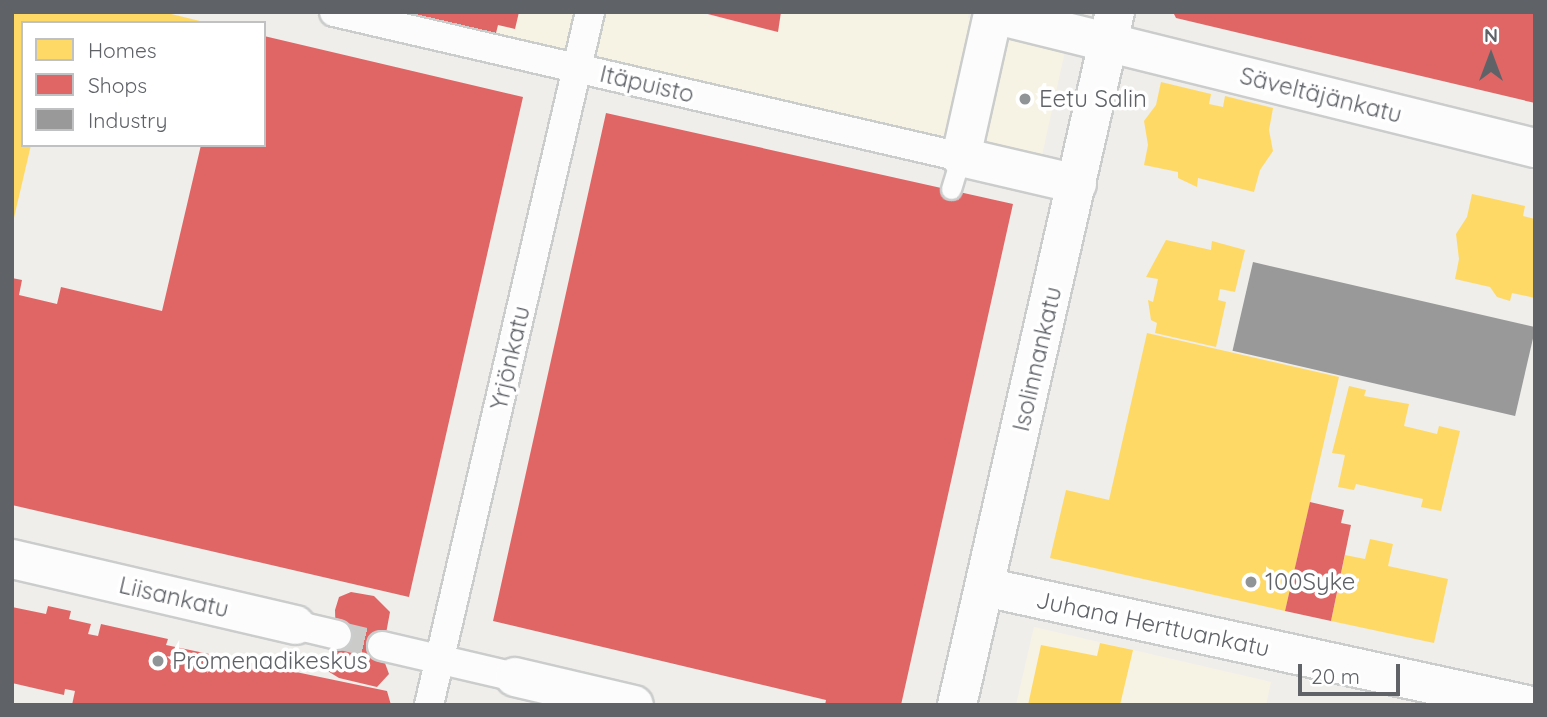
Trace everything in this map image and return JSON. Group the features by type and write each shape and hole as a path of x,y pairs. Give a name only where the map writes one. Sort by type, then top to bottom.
{"street":[{"name":"Itäpuisto","path":"334,12 577,68 956,173 1077,184"},
{"name":"Yrjönkatu","path":"429,705 590,12"},
{"path":"956,173 989,13 1112,27"},
{"name":"Säveltäjänkatu","path":"1112,27 1535,148"},
{"name":"Isolinnankatu","path":"957,705 1112,27"},
{"name":"Liisankatu","path":"12,559 337,635"},
{"name":"Juhana Herttuankatu","path":"985,587 1527,705"},
{"path":"382,646 634,705"}],"shaded area":[{"path":"334,12 408,12 496,36 498,25 515,29 519,12 695,12 777,32 781,12 969,12 968,18 1067,42 1039,169"},
{"path":"1034,627 1271,682 1266,705 1016,705"}],"building: Homes":[{"path":"12,12 163,12 200,21 21,21 21,147 31,147 13,222"},
{"path":"1161,82 1211,94 1209,104 1223,107 1225,96 1273,108 1269,130 1273,151 1260,170 1254,192 1198,178 1197,187 1178,178 1178,172 1144,165 1148,145 1144,121 1156,105"},
{"path":"1472,194 1525,206 1523,216 1535,219 1535,298 1512,293 1510,301 1497,297 1490,287 1455,279 1459,259 1456,234 1467,217"},
{"path":"1166,240 1211,250 1212,241 1245,250 1235,292 1220,289 1218,300 1226,302 1216,347 1155,333 1157,323 1151,320 1148,300 1153,302 1158,279 1146,277"},
{"path":"1147,333 1339,377 1285,611 1050,558 1066,490 1109,500"},
{"path":"1349,386 1366,390 1364,396 1409,404 1404,426 1437,434 1439,426 1460,431 1441,511 1421,507 1423,499 1356,484 1354,490 1338,487 1345,455 1332,453"},
{"path":"1370,539 1393,544 1388,566 1448,579 1434,643 1331,621 1345,555 1365,559"},
{"path":"1100,643 1133,650 1120,705 1028,705 1041,645 1097,656"}],"building: Shops":[{"path":"408,12 519,12 515,29 498,25 495,37 407,16"},
{"path":"700,12 781,12 778,32"},
{"path":"1173,12 1535,12 1535,103 1176,18"},
{"path":"266,36 523,97 409,597 12,505 12,278 22,280 19,295 57,304 61,287 162,311 201,147 266,147"},
{"path":"606,113 1013,204 901,705 825,705 826,700 493,621"},
{"path":"1310,502 1344,510 1341,523 1351,525 1331,621 1285,611"},
{"path":"351,592 374,596 390,612 382,655 389,674 377,687 339,678 326,670 336,642 335,610 339,597"},
{"name":"Promenadikeskus","path":"48,606 71,611 69,619 91,624 88,634 98,636 101,624 168,639 166,645 387,691 391,705 72,705 75,691 65,689 64,695 12,683 12,607 46,614"}],"building: Industry":[{"path":"1253,262 1535,327 1515,416 1233,351"}],"tunnel":[{"path":"337,635 382,646"}],"place":[{"name":"Eetu Salin","path":"1025,99"},
{"name":"100Syke","path":"1251,582"},
{"name":"Promenadikeskus","path":"158,661"}]}
